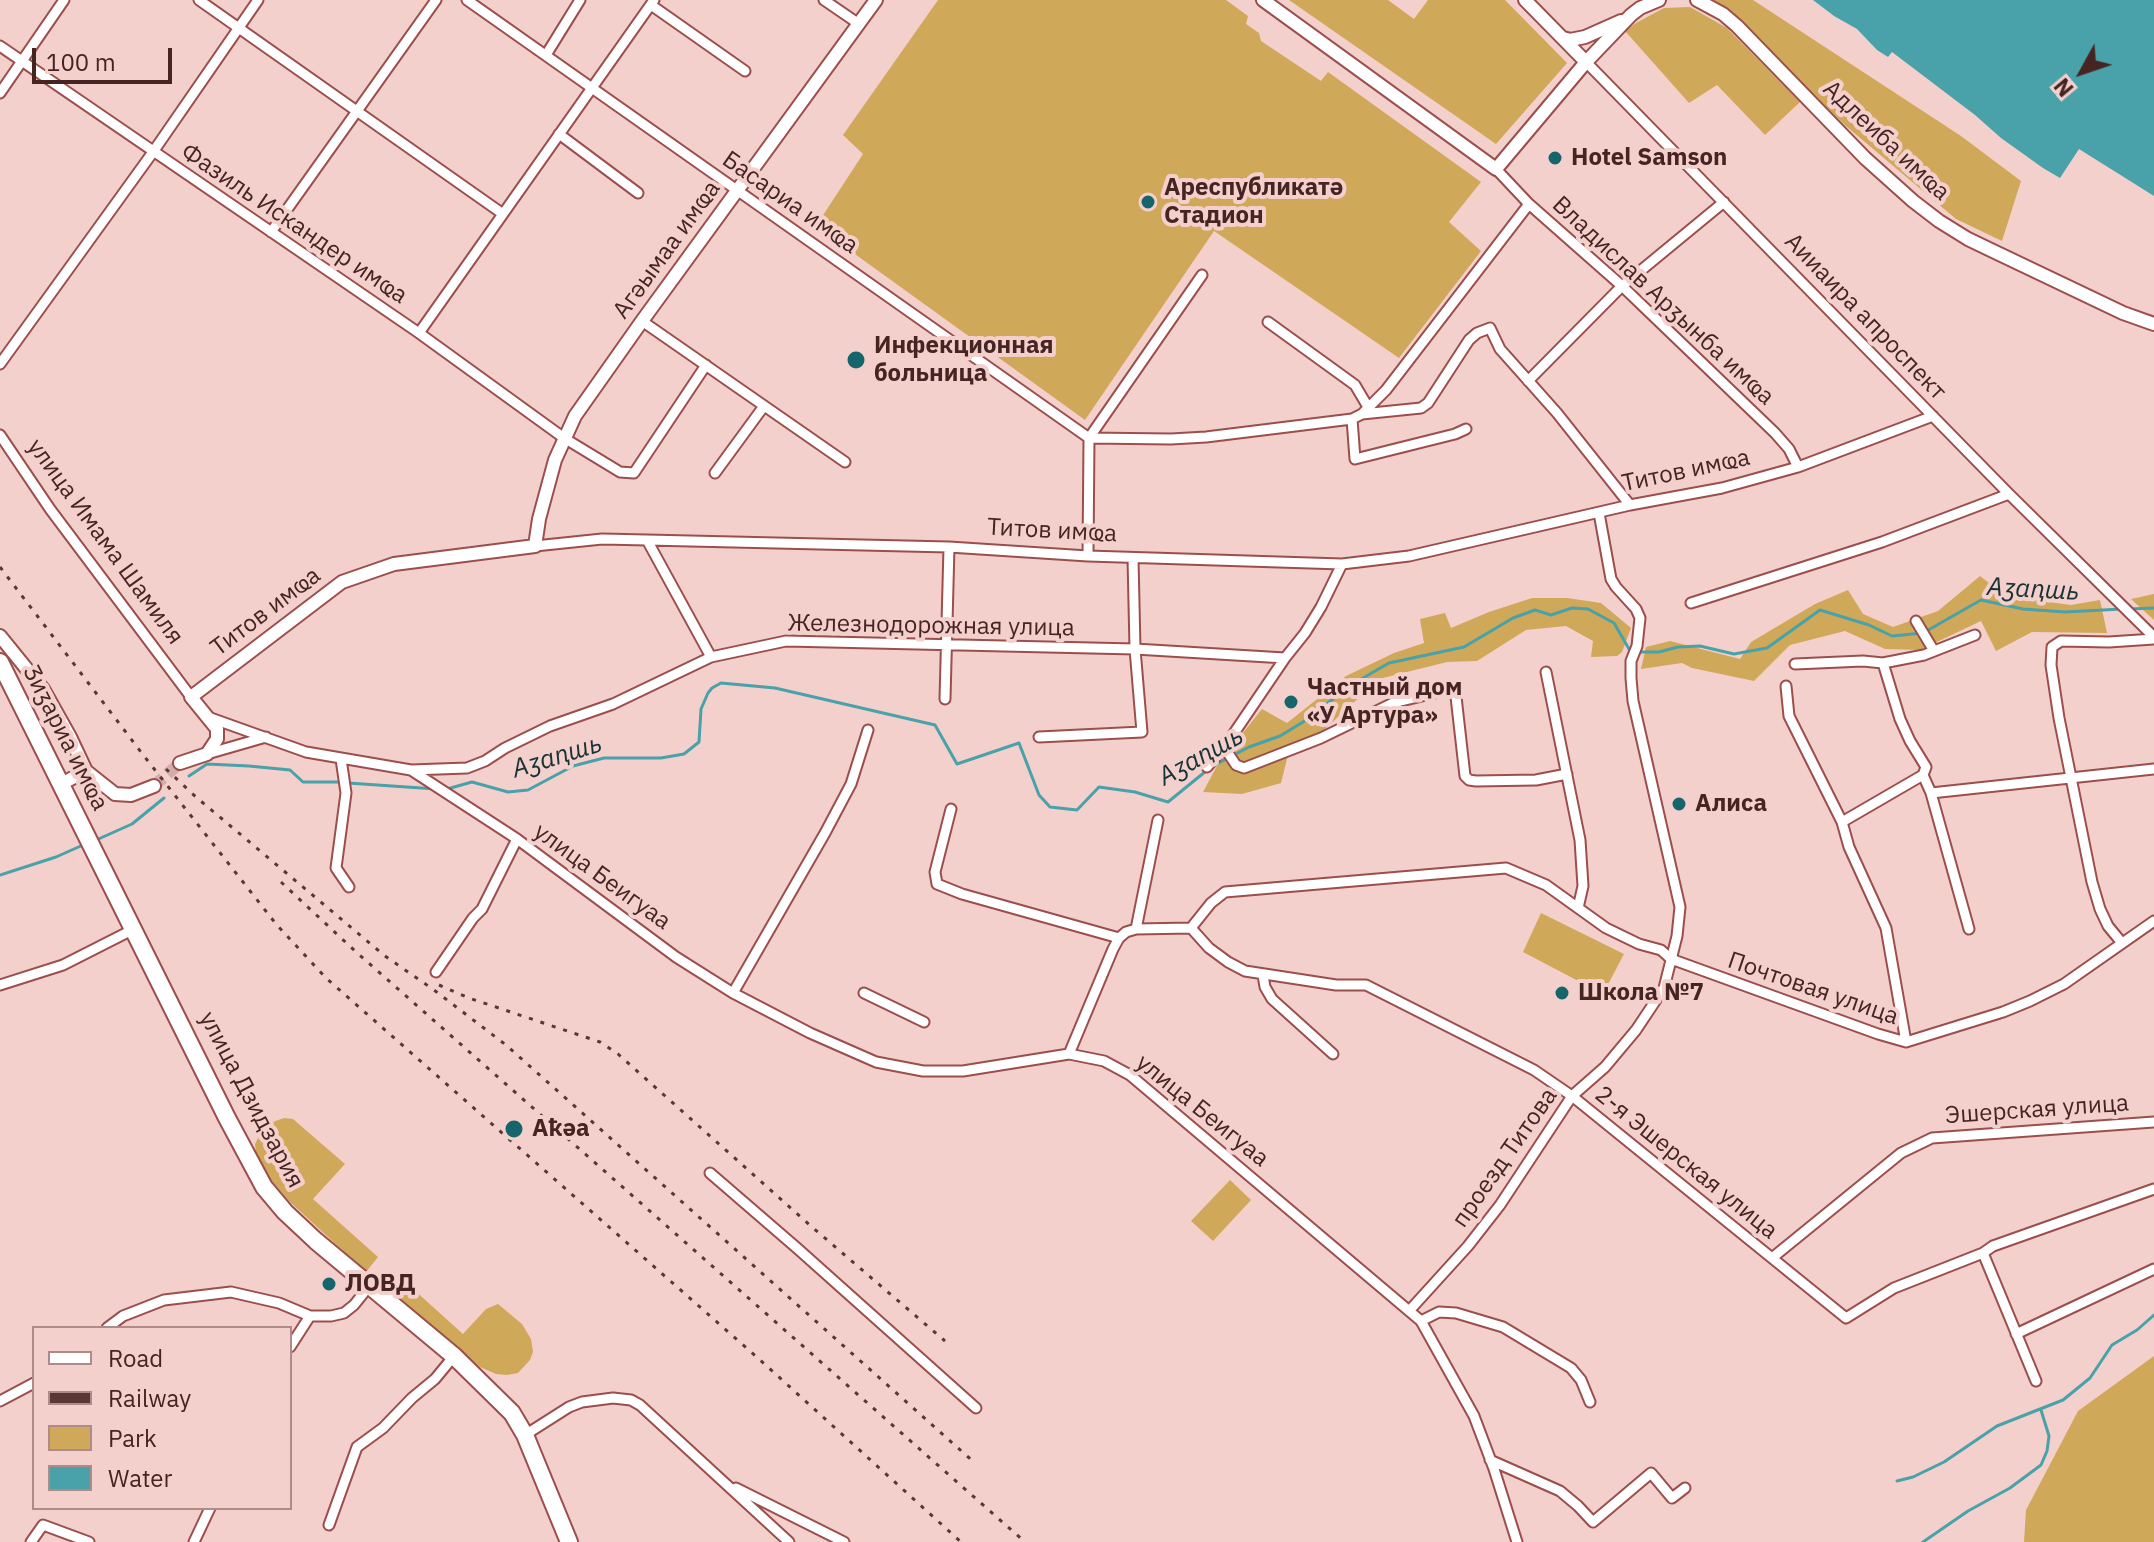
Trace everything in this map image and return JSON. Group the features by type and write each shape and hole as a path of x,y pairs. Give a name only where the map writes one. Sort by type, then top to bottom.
{"highway":[{"name":"Ӡиӡариа имҩа","path":"0,662 90,842"},
{"name":"улица Дзидзария","path":"90,842 264,1187 316,1241 454,1356 512,1413 525,1435 569,1542"}],"street":[{"path":"0,93 64,0"},
{"path":"199,0 503,214"},
{"path":"0,364 258,0"},
{"path":"271,232 436,0"},
{"name":"Басариа имҩа","path":"467,0 1089,438"},
{"path":"546,55 580,0"},
{"path":"824,0 859,24"},
{"name":"Агәымаа имҩа","path":"535,546 555,460 575,416 876,0"},
{"path":"1263,0 1496,169 1586,62 1631,15 1659,0"},
{"path":"1525,0 1586,62"},
{"name":"Адлеиба имҩа","path":"1697,0 1723,14 1737,26 1865,158 1939,221 1993,251 2123,313 2154,324"},
{"path":"419,333 653,2 745,71"},
{"path":"1563,38 1585,37 1631,15"},
{"name":"Фазиль Искандер имҩа","path":"0,46 419,333 564,438 620,472 634,473 706,365"},
{"name":"Аииаира апроспект","path":"1586,62 2154,638"},
{"path":"559,134 638,193"},
{"name":"Владислав Арӡынба имҩа","path":"1496,169 1529,204 1622,286 1775,433 1789,449 1798,467"},
{"path":"1528,381 1622,286 1724,202"},
{"path":"1361,413 1386,390 1529,204"},
{"path":"1088,556 1089,438 1202,275"},
{"path":"642,321 845,462"},
{"path":"1268,322 1355,385 1361,413 1355,459 1466,429"},
{"path":"1089,438 1206,437 1361,413 1421,408 1428,403 1469,340 1490,328 1500,349 1557,413 1630,505"},
{"path":"715,473 764,406"},
{"name":"Титов имҩа","path":"191,697 342,582 394,564 602,539 949,547 1133,558 1342,564 1409,556 1630,505 1722,488 1798,467 1933,416"},
{"name":"улица Имама Шамиля","path":"0,435 50,509 206,716"},
{"path":"1691,603 1882,542 2009,494"},
{"name":"проезд Титова","path":"1409,1311 1468,1246 1500,1205 1572,1096 1605,1067 1636,1030 1664,988 1671,959 1680,907 1633,701 1631,661 1637,646 1640,618 1611,579 1599,513"},
{"path":"647,540 711,657"},
{"path":"945,699 949,547"},
{"path":"1039,737 1142,732 1135,649 1133,558"},
{"path":"1207,767 1226,749 1285,658 1305,633 1342,564"},
{"path":"1916,621 1934,651"},
{"path":"1795,664 1883,663 1924,655 1975,635"},
{"path":"0,636 43,689 86,771 115,794 131,795 154,786"},
{"path":"2122,943 2108,926 2100,909 2070,777 2051,665 2052,647 2061,641 2109,642 2154,638"},
{"name":"Железнодорожная улица","path":"411,770 467,768 550,726 604,708 711,657 786,641 1135,649 1285,658"},
{"path":"1842,822 1923,775 1926,767 1900,719 1883,663"},
{"path":"1546,672 1580,840 1583,886 1578,908"},
{"path":"1786,686 1789,716 1842,822 1849,847 1886,928 1906,1042"},
{"path":"1226,749 1236,765 1244,768 1321,738 1393,703 1455,688 1465,776 1469,780 1536,780 1567,774"},
{"path":"206,716 342,764 411,770"},
{"path":"206,716 217,729 217,739 207,754"},
{"path":"733,993 851,784 868,730"},
{"path":"180,763 266,737"},
{"path":"342,764 346,793 336,868 349,887"},
{"path":"1931,793 2154,769"},
{"name":"улица Беигуаа","path":"411,770 517,839 676,957 733,993 849,1052 876,1062 923,1071 963,1071 1069,1054 1104,1061 1130,1075 1421,1321 1474,1416 1517,1542"},
{"path":"61,784 86,771"},
{"path":"1923,775 1931,793 1969,929"},
{"path":"951,809 935,872 937,884 962,894 1119,938"},
{"path":"1136,929 1158,820"},
{"path":"436,972 482,909 517,839"},
{"name":"Почтовая улица","path":"1191,928 1211,903 1225,892 1506,868 1546,885 1606,928 1639,944 1661,950 1671,959 1906,1042 2030,1001 2064,984 2154,921"},
{"path":"1069,1054 1119,938 1136,929 1191,928"},
{"name":"2-я Эшерская улица","path":"1191,928 1209,948 1245,971 1336,985 1366,985 1534,1070 1572,1096 1846,1318 1894,1288 1983,1253 1993,1246 2154,1189"},
{"path":"0,985 63,965 134,929"},
{"path":"1263,975 1272,999 1333,1054"},
{"path":"864,993 924,1022"},
{"name":"Эшерская улица","path":"1772,1258 1901,1153 1932,1138 2154,1122"},
{"path":"710,1173 976,1408"},
{"path":"1983,1253 2036,1381"},
{"path":"2016,1334 2154,1269"},
{"path":"110,1326 123,1316 164,1300 231,1292 279,1303 310,1316 331,1316 344,1313 370,1285"},
{"path":"1421,1321 1439,1312 1456,1313 1503,1327 1571,1368 1581,1380 1590,1402"},
{"path":"292,1344 310,1316"},
{"path":"329,1525 357,1447 383,1428 435,1379 454,1356"},
{"path":"0,1401 32,1384"},
{"path":"525,1435 582,1402 613,1398 631,1400 789,1542"},
{"path":"1490,1460 1560,1491 1593,1522 1651,1473 1672,1498 1685,1488"},
{"path":"726,1483 844,1542"},
{"path":"194,1542 209,1510"},
{"path":"31,1542 43,1525 89,1542"}],"green space":[{"name":"Ареспубликатә Стадион","path":"938,0 1226,0 1248,16 1246,24 1259,33 1261,41 1321,81 1328,72 1481,182 1449,222 1481,251 1399,358 1214,231 1085,420 816,226 863,154 843,135"},
{"path":"1289,0 1388,0 1414,19 1428,0 1505,0 1567,63 1496,144"},
{"path":"1713,0 1753,0 1961,136 2021,181 2002,241 1956,219 1846,126"},
{"path":"1690,7 1727,28 1800,102 1765,135 1717,85 1689,103 1625,31 1664,8"},
{"path":"1980,576 2006,596 2071,605 2100,600 2107,633 2032,632 1996,651 1981,621 1920,650 1885,649 1845,631 1790,645 1754,681 1692,668 1682,663 1641,669 1646,647 1670,641 1740,659 1751,642 1815,604 1848,590 1863,614 1893,627 1938,611"},
{"path":"2154,594 2154,620 2131,599"},
{"path":"1532,598 1567,598 1601,603 1631,628 1622,652 1617,656 1591,657 1593,641 1566,626 1526,630 1477,661 1447,662 1379,679 1324,730 1290,747 1281,783 1242,794 1203,792 1218,764 1262,709 1287,723 1346,676 1394,653 1424,643 1420,619 1445,613 1451,628"},
{"path":"1541,913 1624,954 1603,994 1523,952"},
{"path":"284,1118 293,1119 345,1164 313,1199 378,1257 366,1272 289,1201 256,1155 255,1144 267,1124"},
{"path":"1230,1180 1251,1200 1213,1241 1191,1221"},
{"path":"402,1279 463,1334 486,1309 498,1304 522,1324 531,1339 533,1352 530,1360 518,1373 507,1375 480,1367 391,1291"},
{"path":"2154,1356 2154,1542 2024,1542 2026,1510 2078,1411"}],"water":[{"path":"1813,0 2154,0 2154,196 2079,149 2060,178 2001,138 1892,52 1888,57 1877,50 1857,29"}],"waterway":[{"name":"Аӡаԥшь","path":"1639,652 1700,646 1734,654 1767,648 1820,610 1869,625 1892,636 1923,633 1981,600 2023,609 2065,612 2122,609"},
{"name":"Аӡаԥшь","path":"447,789 472,782 508,792 528,790 573,766 604,758 661,758 684,754 699,742 701,709 708,693 721,683 775,688 935,725 957,764 1019,743 1039,795 1050,807 1077,810 1099,787 1135,792 1168,802 1211,767 1249,747 1280,736 1351,685 1389,663 1464,647 1513,618 1535,610 1551,615 1572,608 1588,609 1614,623 1632,650"},
{"name":"Аӡаԥшь","path":"2130,609 2154,608"},
{"name":"Аӡаԥшь","path":"189,776 207,764 290,770 303,782 340,782"},
{"name":"Аӡаԥшь","path":"348,783 436,789"},
{"name":"Аӡаԥшь","path":"94,841 132,824 164,798"},
{"name":"Аӡаԥшь","path":"0,875 83,845"},
{"path":"1897,1481 1944,1462 1997,1426 2063,1400 2090,1378 2112,1345 2154,1315"},
{"path":"1923,1542 2041,1465 2049,1436 2041,1410"}],"tunnel":[{"path":"154,786 180,763"}],"railway":[{"path":"0,567 276,924 326,978 759,1359 961,1542"},
{"path":"166,769 385,956 506,1045 976,1464"},
{"path":"281,882 355,951 1025,1542"},
{"path":"439,985 600,1042 618,1054 945,1341"}],"place":[{"name":"Hotel Samson","path":"1555,158"},
{"name":"Ареспубликатә Стадион","path":"1148,202"},
{"name":"Инфекционная больница","path":"856,360"},
{"name":"Частный дом «У Артура»","path":"1291,702"},
{"name":"Алиса","path":"1679,804"},
{"name":"Школа №7","path":"1562,993"},
{"name":"Аҟəа","path":"514,1129"},
{"name":"ЛОВД","path":"329,1284"}]}
